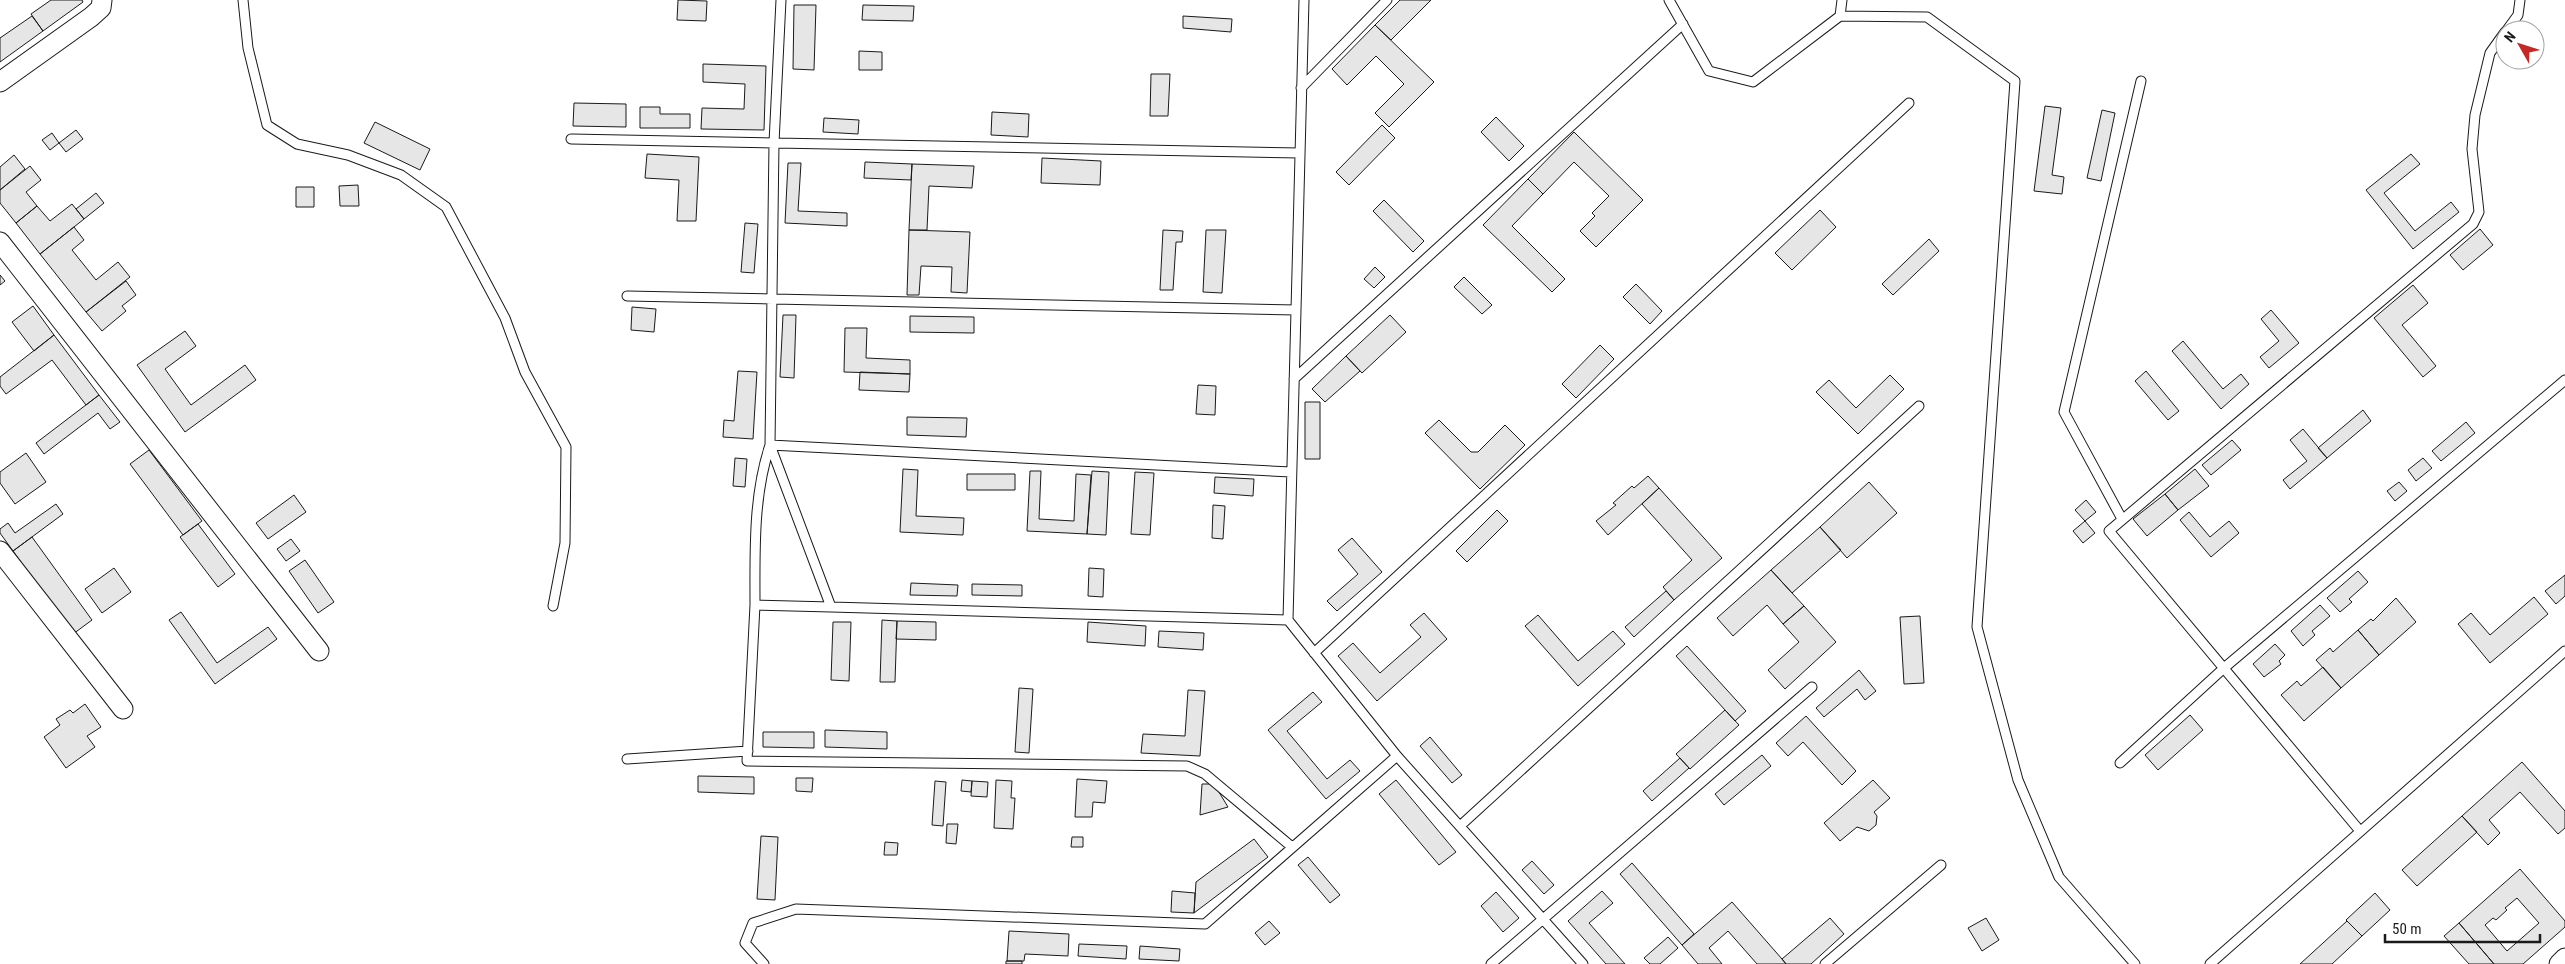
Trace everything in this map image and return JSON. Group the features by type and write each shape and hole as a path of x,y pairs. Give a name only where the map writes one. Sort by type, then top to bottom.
{"street":[{"path":"0,82 91,17 101,8 102,0"},
{"path":"0,242 318,651"},
{"path":"0,551 123,709"},
{"path":"2558,964 2565,958"}],"lane":[{"path":"243,0 248,48 267,125 296,144 348,155 400,175 446,207 505,318 525,372 566,447 565,543 553,606"},
{"path":"781,0 774,143 770,445 762,467 755,541 747,761 1187,766 1205,774 1292,848"},
{"path":"1304,0 1288,620 1397,756 1583,964"},
{"path":"1302,88 1387,0"},
{"path":"1670,0 1709,71 1753,82 1840,16 1927,17 2015,81 1977,626 2018,780 2058,878 2135,964"},
{"path":"1840,16 1842,0"},
{"path":"2514,20 2518,15 2520,0"},
{"path":"1294,379 1683,24"},
{"path":"2360,831 2109,531 2473,224 2479,212 2472,149 2475,115 2490,53 2495,46"},
{"path":"2122,519 2064,412 2141,81"},
{"path":"1314,653 1909,103"},
{"path":"571,139 1300,153"},
{"path":"627,296 1296,310"},
{"path":"2120,763 2224,668 2565,380"},
{"path":"1460,826 1919,406"},
{"path":"770,445 1291,472"},
{"path":"770,445 831,607"},
{"path":"754,605 1288,620"},
{"path":"2210,964 2565,651"},
{"path":"1490,964 1812,687"},
{"path":"626,759 748,751"},
{"path":"764,964 745,943 753,923 796,909 1206,924 1397,756"},
{"path":"1825,964 1941,865"}],"building":[{"path":"51,0 82,0 83,2 43,31 31,14"},
{"path":"678,0 707,1 706,21 677,20"},
{"path":"1400,0 1431,0 1391,40 1375,25"},
{"path":"794,5 816,5 814,70 793,69"},
{"path":"863,5 914,6 913,21 862,20"},
{"path":"32,16 43,31 0,62 0,38"},
{"path":"1183,16 1232,19 1231,32 1183,28"},
{"path":"1375,25 1434,82 1389,127 1375,113 1404,84 1376,56 1347,85 1332,69"},
{"path":"859,51 882,52 882,70 859,70"},
{"path":"703,64 766,66 764,130 701,129 702,108 744,109 745,84 703,82"},
{"path":"1151,74 1170,74 1168,116 1150,116"},
{"path":"574,103 626,104 626,127 573,126"},
{"path":"2045,106 2061,108 2052,175 2064,177 2062,194 2034,191"},
{"path":"640,107 660,107 660,114 690,114 690,128 640,128"},
{"path":"2102,110 2115,113 2101,181 2087,178"},
{"path":"992,112 1029,114 1028,137 991,135"},
{"path":"1496,117 1524,146 1509,161 1481,132"},
{"path":"824,118 859,120 858,134 823,132"},
{"path":"375,122 430,149 420,170 364,143"},
{"path":"1382,125 1395,138 1349,185 1336,172"},
{"path":"76,130 83,139 66,152 59,143"},
{"path":"1574,132 1643,200 1596,247 1580,231 1595,216 1592,213 1609,196 1574,162 1543,194 1528,179"},
{"path":"52,133 59,143 50,150 42,140"},
{"path":"647,154 699,157 696,221 677,221 679,180 645,178"},
{"path":"2411,154 2420,164 2384,193 2415,231 2451,202 2459,212 2413,249 2366,190"},
{"path":"14,155 25,169 0,190 0,167"},
{"path":"1042,158 1101,161 1100,185 1041,183"},
{"path":"865,162 912,164 911,180 864,178"},
{"path":"788,163 801,163 798,211 847,213 847,226 785,223"},
{"path":"912,164 974,166 972,188 929,186 927,230 909,230"},
{"path":"30,166 41,180 26,192 37,206 16,223 0,203 0,190"},
{"path":"1528,179 1543,194 1512,226 1565,279 1552,292 1483,225"},
{"path":"358,185 359,206 340,206 339,186"},
{"path":"296,187 314,187 314,207 296,207"},
{"path":"96,193 104,203 84,219 76,209"},
{"path":"1384,200 1424,241 1413,252 1373,211"},
{"path":"72,204 84,219 40,254 16,223 37,206 50,221"},
{"path":"1820,210 1836,227 1792,270 1775,253"},
{"path":"745,223 758,224 754,273 741,272"},
{"path":"74,227 84,240 72,250 96,280 118,262 130,277 86,312 40,254"},
{"path":"2480,229 2493,245 2463,270 2450,255"},
{"path":"909,230 970,232 967,293 951,292 952,267 921,266 919,295 907,295"},
{"path":"1163,230 1183,231 1182,242 1176,242 1173,290 1160,290"},
{"path":"1206,230 1226,230 1222,293 1203,292"},
{"path":"1929,239 1939,251 1893,295 1882,284"},
{"path":"1375,267 1385,277 1374,288 1364,279"},
{"path":"0,275 5,281 0,285"},
{"path":"1464,277 1492,305 1482,314 1454,287"},
{"path":"126,281 136,295 122,306 126,311 102,331 86,312"},
{"path":"1636,284 1662,311 1650,324 1623,297"},
{"path":"2413,285 2428,303 2402,325 2436,366 2423,377 2374,318"},
{"path":"33,306 54,335 34,351 12,322"},
{"path":"632,307 656,309 654,332 631,330"},
{"path":"2271,310 2299,343 2269,368 2260,357 2279,341 2261,319"},
{"path":"783,315 796,315 794,378 780,377"},
{"path":"1390,315 1406,332 1362,373 1346,356"},
{"path":"910,316 974,317 974,333 910,332"},
{"path":"845,328 867,328 866,358 910,360 910,374 844,372"},
{"path":"185,331 196,346 165,369 191,405 245,365 256,380 185,432 137,365"},
{"path":"54,335 99,395 86,405 52,360 6,394 0,386 0,377"},
{"path":"2183,341 2223,389 2241,374 2249,384 2221,409 2172,351"},
{"path":"1600,345 1614,359 1576,398 1562,384"},
{"path":"1346,356 1360,371 1325,402 1312,389"},
{"path":"738,371 757,372 753,439 723,437 724,420 734,421"},
{"path":"2146,371 2179,411 2168,420 2135,381"},
{"path":"860,372 910,374 909,392 859,390"},
{"path":"1890,375 1904,389 1858,434 1816,392 1829,380 1856,408"},
{"path":"1198,385 1216,386 1215,415 1196,414"},
{"path":"99,395 120,422 110,429 98,413 44,454 36,443"},
{"path":"1305,402 1320,402 1320,459 1305,459"},
{"path":"2363,410 2371,421 2327,458 2318,448"},
{"path":"907,417 967,418 966,437 907,435"},
{"path":"1439,420 1471,452 1478,452 1505,425 1525,445 1480,489 1425,433"},
{"path":"2466,422 2475,433 2441,461 2432,451"},
{"path":"2303,429 2327,458 2290,489 2283,480 2307,461 2290,440"},
{"path":"2232,440 2241,450 2211,475 2202,465"},
{"path":"149,450 202,521 183,535 130,464"},
{"path":"26,453 46,482 15,504 0,483 0,472"},
{"path":"735,458 747,459 745,487 733,486"},
{"path":"2423,458 2432,468 2416,481 2408,470"},
{"path":"903,469 918,470 916,516 964,518 963,535 900,532"},
{"path":"2195,469 2209,486 2178,510 2165,494"},
{"path":"1030,471 1041,471 1039,519 1074,521 1076,474 1091,475 1087,534 1027,531"},
{"path":"1092,471 1109,472 1106,535 1087,534"},
{"path":"1135,472 1154,473 1150,535 1131,534"},
{"path":"967,474 1015,474 1015,490 967,490"},
{"path":"1648,476 1659,488 1608,535 1596,521 1616,505 1613,503 1632,486 1634,488"},
{"path":"1215,477 1254,479 1253,496 1214,493"},
{"path":"1869,482 1897,513 1847,558 1820,527"},
{"path":"2399,482 2407,491 2395,501 2387,491"},
{"path":"1659,488 1722,558 1674,600 1663,587 1692,560 1642,504"},
{"path":"2165,494 2178,510 2147,536 2133,519"},
{"path":"294,495 306,512 268,539 256,523"},
{"path":"2086,500 2096,512 2085,521 2075,510"},
{"path":"56,504 63,514 13,551 0,533 0,529 8,523 15,533"},
{"path":"1213,505 1225,506 1223,539 1212,538"},
{"path":"1497,510 1508,521 1467,562 1456,551"},
{"path":"2189,512 2210,537 2229,521 2239,533 2211,557 2180,520"},
{"path":"2085,521 2095,533 2083,543 2073,531"},
{"path":"198,524 235,574 218,587 180,537"},
{"path":"1820,527 1841,550 1792,593 1771,570"},
{"path":"32,537 92,620 73,634 13,551"},
{"path":"1352,538 1382,572 1337,611 1327,601 1358,574 1338,550"},
{"path":"291,539 300,551 286,561 277,549"},
{"path":"305,560 334,602 318,613 289,571"},
{"path":"114,568 131,592 102,613 85,589"},
{"path":"1089,568 1104,569 1103,597 1088,596"},
{"path":"1771,570 1804,606 1783,624 1767,605 1733,636 1717,618"},
{"path":"2358,571 2368,582 2349,599 2352,602 2340,612 2327,598"},
{"path":"2565,575 2565,596 2556,604 2545,591"},
{"path":"911,583 958,585 957,596 910,595"},
{"path":"972,584 1022,585 1022,596 972,595"},
{"path":"1666,591 1674,600 1634,637 1625,627"},
{"path":"2534,597 2548,614 2490,663 2458,624 2471,613 2490,635"},
{"path":"2396,598 2416,622 2379,655 2358,630 2371,619 2373,621"},
{"path":"2320,605 2330,616 2312,631 2315,635 2303,646 2291,631"},
{"path":"1804,606 1836,642 1785,689 1768,670 1799,642 1783,624"},
{"path":"181,612 217,663 268,627 277,639 215,684 169,620"},
{"path":"1424,613 1447,639 1377,701 1338,656 1353,643 1380,673 1421,637 1410,625"},
{"path":"1538,615 1578,661 1613,631 1625,644 1578,686 1525,626"},
{"path":"1920,616 1924,683 1904,684 1900,617"},
{"path":"882,620 897,621 895,682 880,682"},
{"path":"897,621 936,622 936,640 896,639"},
{"path":"833,622 851,622 849,681 831,680"},
{"path":"1088,622 1146,626 1145,646 1087,642"},
{"path":"2358,630 2379,655 2341,688 2316,660 2330,648 2333,652"},
{"path":"1159,631 1204,633 1203,650 1158,647"},
{"path":"2275,644 2285,655 2279,661 2281,664 2264,677 2253,664"},
{"path":"1687,646 1746,711 1735,721 1676,656"},
{"path":"2323,667 2341,688 2304,721 2281,695 2297,681 2301,686"},
{"path":"1859,670 1876,691 1865,700 1857,689 1824,717 1816,708"},
{"path":"1019,688 1033,689 1029,753 1015,752"},
{"path":"1188,690 1205,691 1200,756 1141,753 1143,734 1185,736"},
{"path":"1313,692 1322,702 1287,731 1327,779 1350,760 1360,771 1326,799 1268,730"},
{"path":"85,704 101,727 87,736 95,747 66,768 44,737 60,725 56,719 70,710 73,713"},
{"path":"1725,710 1739,725 1690,769 1676,754"},
{"path":"2190,715 2203,730 2158,770 2145,755"},
{"path":"1806,716 1856,771 1842,785 1803,742 1788,756 1776,743"},
{"path":"825,730 887,732 887,749 825,747"},
{"path":"763,732 814,732 814,748 763,747"},
{"path":"1430,737 1462,775 1452,783 1420,746"},
{"path":"1762,755 1771,766 1724,805 1715,794"},
{"path":"1680,758 1689,768 1652,801 1643,791"},
{"path":"2522,762 2565,811 2565,828 2558,834 2520,792 2489,820 2500,833 2488,845 2462,816"},
{"path":"698,776 754,777 754,794 698,792"},
{"path":"796,778 813,778 812,792 796,791"},
{"path":"1077,779 1107,781 1105,803 1093,802 1092,817 1075,817"},
{"path":"962,780 972,781 971,792 961,791"},
{"path":"996,780 1012,781 1011,798 1015,798 1013,829 994,828"},
{"path":"1396,780 1456,852 1439,865 1379,794"},
{"path":"1873,780 1890,798 1874,812 1877,816 1876,825 1869,831 1857,827 1840,841 1824,823"},
{"path":"935,781 946,782 943,826 932,825"},
{"path":"972,781 988,782 987,797 971,796"},
{"path":"1202,784 1214,784 1228,807 1200,815"},
{"path":"2462,816 2477,832 2417,886 2402,870"},
{"path":"947,824 958,824 956,844 946,843"},
{"path":"761,836 778,837 775,900 757,899"},
{"path":"1072,837 1083,837 1083,847 1071,847"},
{"path":"1254,839 1268,857 1194,913 1196,882"},
{"path":"885,842 898,843 897,855 884,855"},
{"path":"1308,857 1340,895 1330,903 1298,865"},
{"path":"1532,861 1554,885 1544,894 1522,870"},
{"path":"1632,863 1694,934 1682,945 1620,874"},
{"path":"2520,869 2565,921 2565,927 2523,964 2494,964 2459,923","holes":["2517,898 2539,923 2507,951 2485,925 2493,918 2496,920 2507,910 2505,908"]},
{"path":"1172,891 1195,893 1194,913 1171,912"},
{"path":"1602,891 1613,903 1589,923 1625,964 1606,964 1568,921"},
{"path":"1496,892 1519,918 1503,932 1481,906"},
{"path":"2375,893 2390,910 2362,936 2346,920"},
{"path":"1732,902 1786,964 1757,964 1728,931 1709,948 1722,964 1698,964 1682,945"},
{"path":"1830,918 1844,934 1811,964 1786,964 1782,959"},
{"path":"1986,918 1999,940 1982,951 1968,928"},
{"path":"1269,921 1280,933 1265,945 1255,933"},
{"path":"2347,921 2362,936 2332,964 2300,964"},
{"path":"2459,923 2494,964 2469,964 2444,936"},
{"path":"1009,931 1069,934 1068,956 1025,954 1024,961 1007,961"},
{"path":"1668,937 1678,948 1660,964 1650,964 1644,958"},
{"path":"1079,944 1127,946 1126,959 1078,956"},
{"path":"1140,946 1180,949 1179,961 1139,959"},
{"path":"1006,961 1022,961 1022,964 1006,964"}]}
